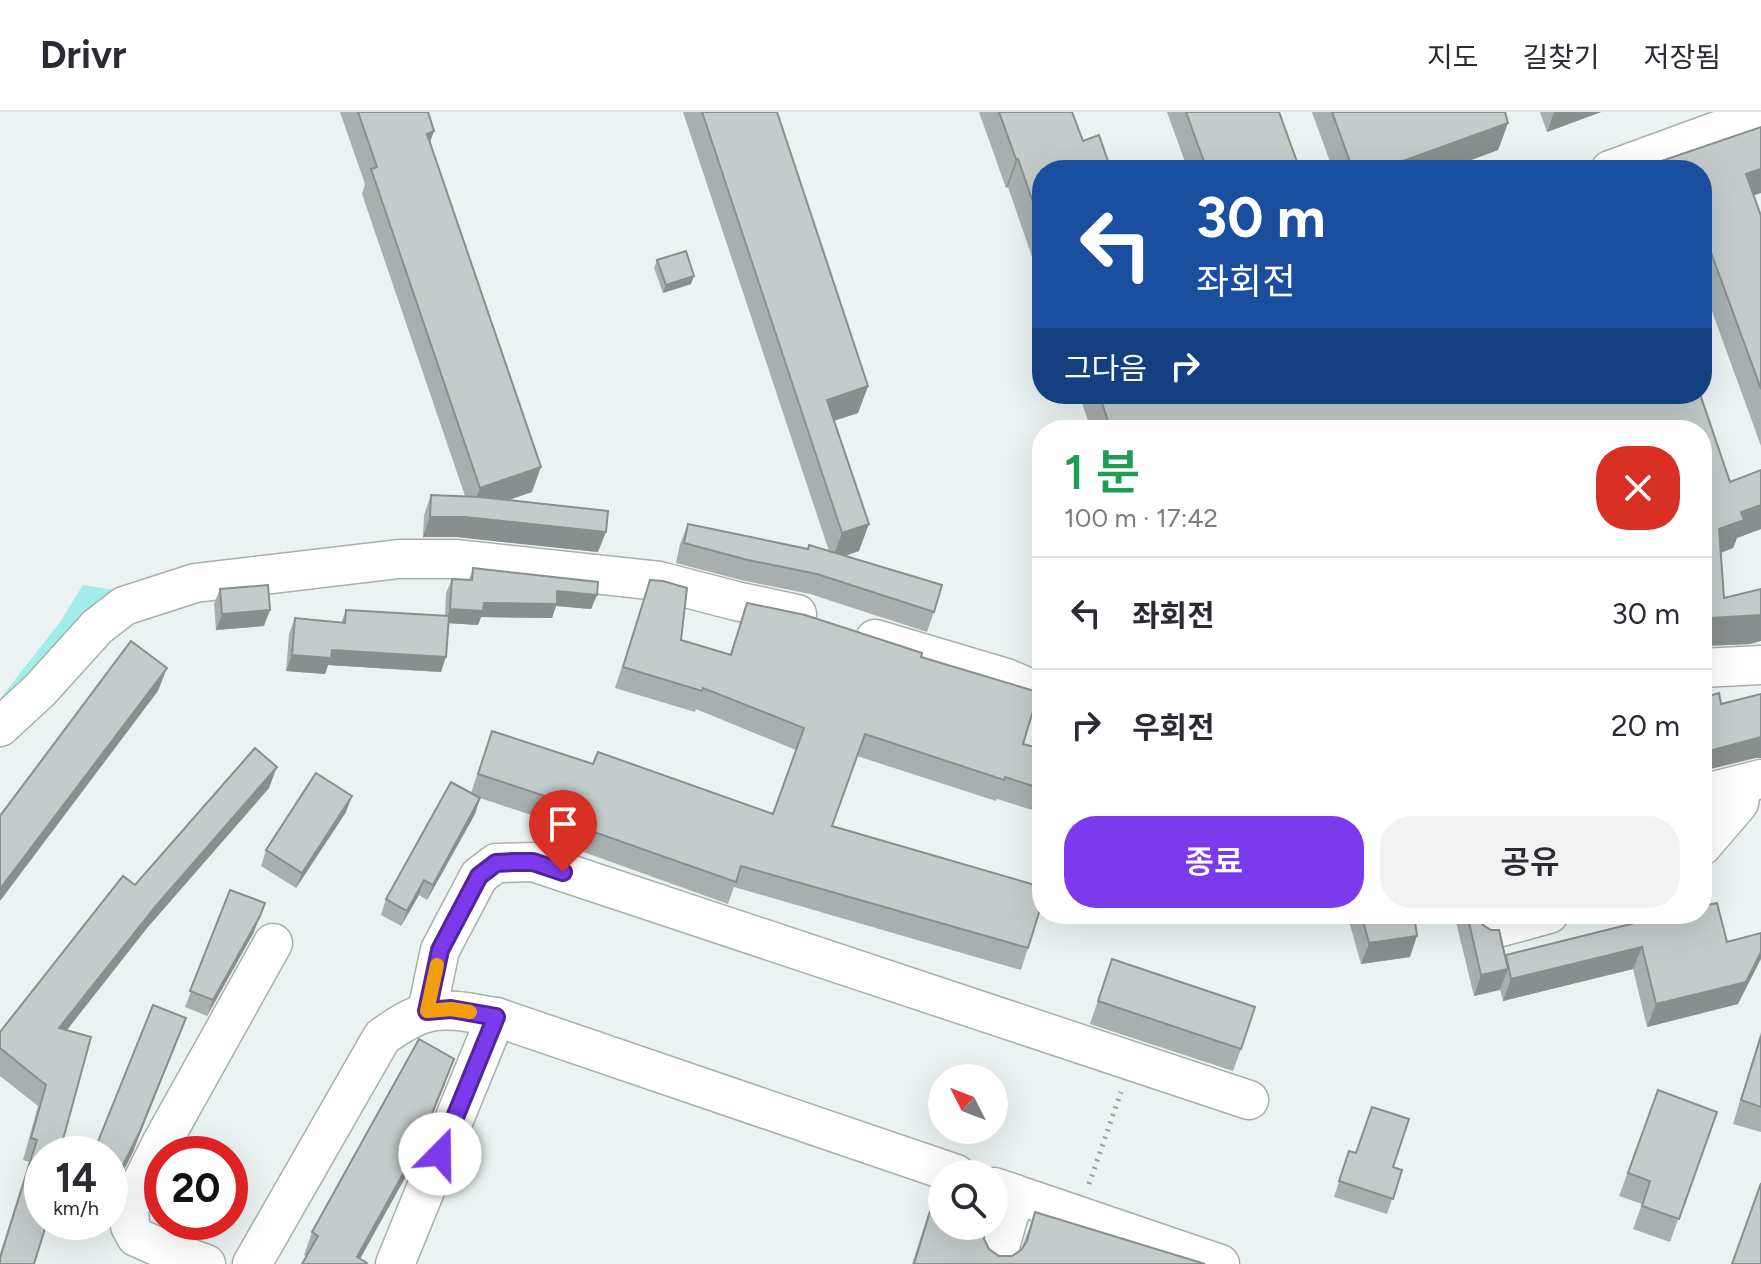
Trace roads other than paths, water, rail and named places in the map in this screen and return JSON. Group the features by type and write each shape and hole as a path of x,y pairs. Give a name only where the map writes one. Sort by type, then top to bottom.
{"street":[{"path":"1637,160 1761,115"},
{"path":"0,727 40,690 97,627 124,606 195,583 399,559 455,559 659,581 803,615 1032,689"},
{"path":"1712,667 1761,665"},
{"path":"1712,791 1752,781"},
{"path":"1712,834 1739,803 1752,781"},
{"path":"427,1011 440,950 479,876 496,863 533,862 1249,1100"},
{"path":"1490,930 1512,924"},
{"path":"206,1264 136,1237 130,1226 129,1208 162,1142 273,943"},
{"path":"252,1264 382,1037 404,1020 427,1011 451,1009 496,1017 928,1164"},
{"path":"395,1264 496,1017"},
{"path":"1008,1191 1220,1264"},
{"path":"995,1264 998,1240"}]}
